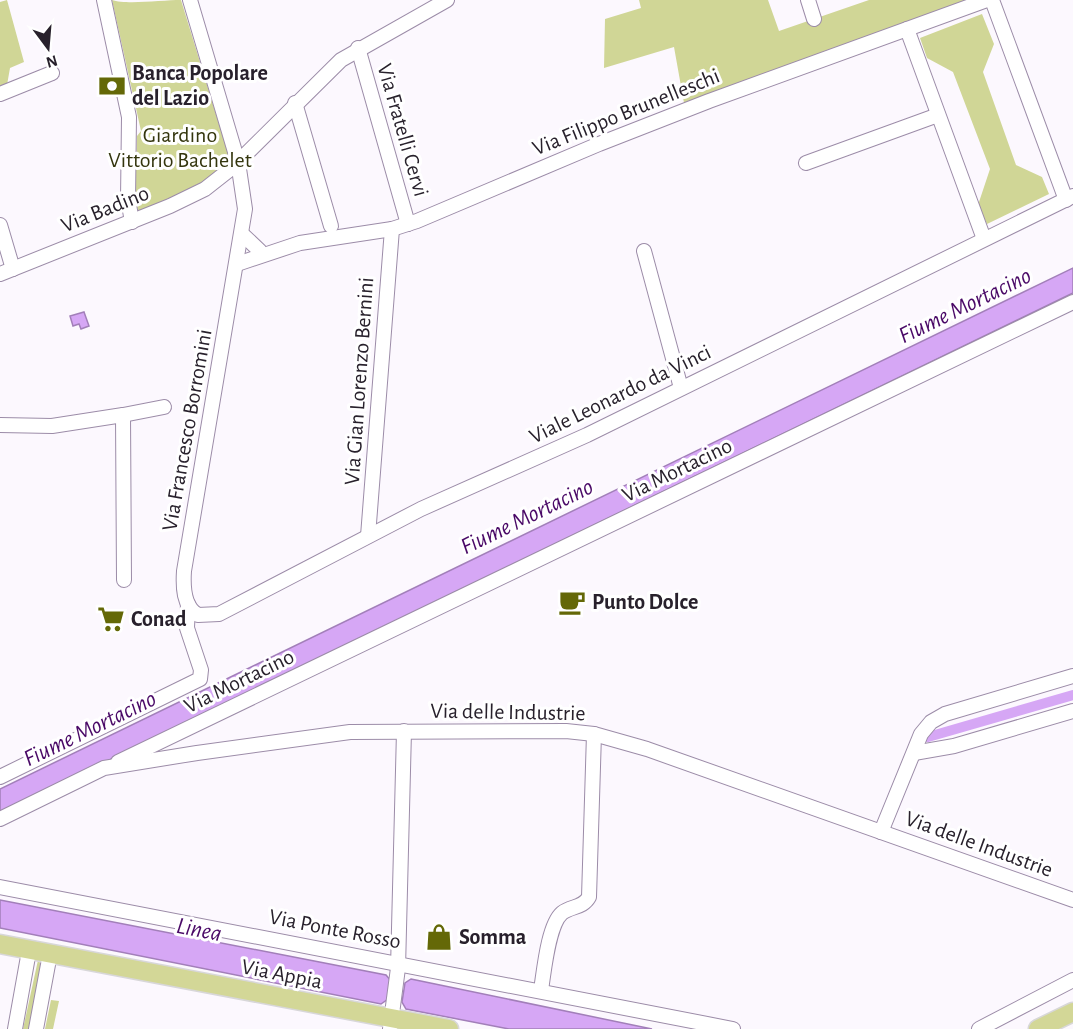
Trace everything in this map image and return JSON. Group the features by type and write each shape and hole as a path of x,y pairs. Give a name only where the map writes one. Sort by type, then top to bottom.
{"main road":[{"name":"Via Appia","path":"0,944 391,1020 449,1029"},
{"path":"1038,1029 1073,1012"},
{"path":"1058,1029 1073,1021"}],"street":[{"path":"104,0 129,117 128,199 132,222"},
{"name":"Via Francesco Borromini","path":"0,777 200,679 202,672 187,628 188,604 183,583 242,234 244,195 238,162 190,0"},
{"name":"Via Badino","path":"7,271 132,222 200,192 238,162 295,103 338,63 358,48 447,0"},
{"path":"808,0 814,19"},
{"name":"Via Filippo Brunelleschi","path":"238,258 326,238 392,229 408,224 617,137 987,0"},
{"path":"992,0 1069,198"},
{"path":"907,29 984,239"},
{"name":"Via Fratelli Cervi","path":"358,48 408,224"},
{"path":"0,94 52,73"},
{"path":"295,103 331,226"},
{"path":"806,163 938,115"},
{"name":"Viale Leonardo da Vinci","path":"188,604 198,615 219,614 430,505 564,445 1069,198"},
{"path":"0,225 7,271"},
{"name":"Via Gian Lorenzo Bernini","path":"368,536 392,229"},
{"path":"242,234 260,251"},
{"name":"Via Filippo Brunelleschi","path":"238,258 260,251 279,250"},
{"path":"644,251 681,388"},
{"name":"Via Mortacino","path":"104,768 1073,302"},
{"path":"0,425 52,426 164,407"},
{"path":"123,415 124,580"},
{"path":"881,832 925,728 942,716 1073,676"},
{"path":"914,753 954,746 1073,711"},
{"path":"391,1020 398,965 405,730"},
{"name":"Via delle Industrie","path":"0,819 104,768 316,736 405,730 556,731 594,734 647,749 1073,900"},
{"path":"541,990 557,918 565,911 584,904 589,897 594,734"},
{"name":"Via Ponte Rosso","path":"0,887 733,1029"},
{"path":"15,1029 29,951"},
{"path":"36,1029 50,954"},
{"path":"979,1029 1073,980"}],"green space":[{"path":"7,0 24,62 10,68 7,85 0,88 0,2"},
{"name":"Giardino Vittorio Bachelet","path":"112,0 135,2 181,0 230,160 221,170 200,185 139,213 135,201 137,136 141,131"},
{"path":"639,0 768,0 779,31 869,0 966,0 684,103 674,47 604,68 605,19 641,8"},
{"path":"982,14 994,44 983,72 1016,165 1042,177 1049,194 987,224 978,205 990,169 953,72 927,58 920,38"},
{"path":"38,960 41,964 30,1029 23,1029"},
{"path":"51,1000 59,1001 53,1029 45,1029"}],"shaded area":[{"path":"1073,268 1073,293 0,813 0,789"},
{"path":"84,312 89,326 81,329 79,324 73,326 70,316"},
{"path":"0,900 386,975 391,981 388,999 381,1004 0,928"},
{"path":"411,979 652,1029 509,1029 406,1009 402,1002 405,983"}],"waterway":[{"path":"928,737 1073,695"}],"place":[{"name":"Banca Popolare del Lazio","path":"112,86"},
{"name":"Punto Dolce","path":"572,602"},
{"name":"Conad","path":"111,619"},
{"name":"Somma","path":"439,937"}],"water label":[{"name":"Fiume Mortacino","path":"965,306"},
{"name":"Fiume Mortacino","path":"527,517"},
{"name":"Fiume Mortacino","path":"90,729"},
{"name":"Linea","path":"199,930"}]}
